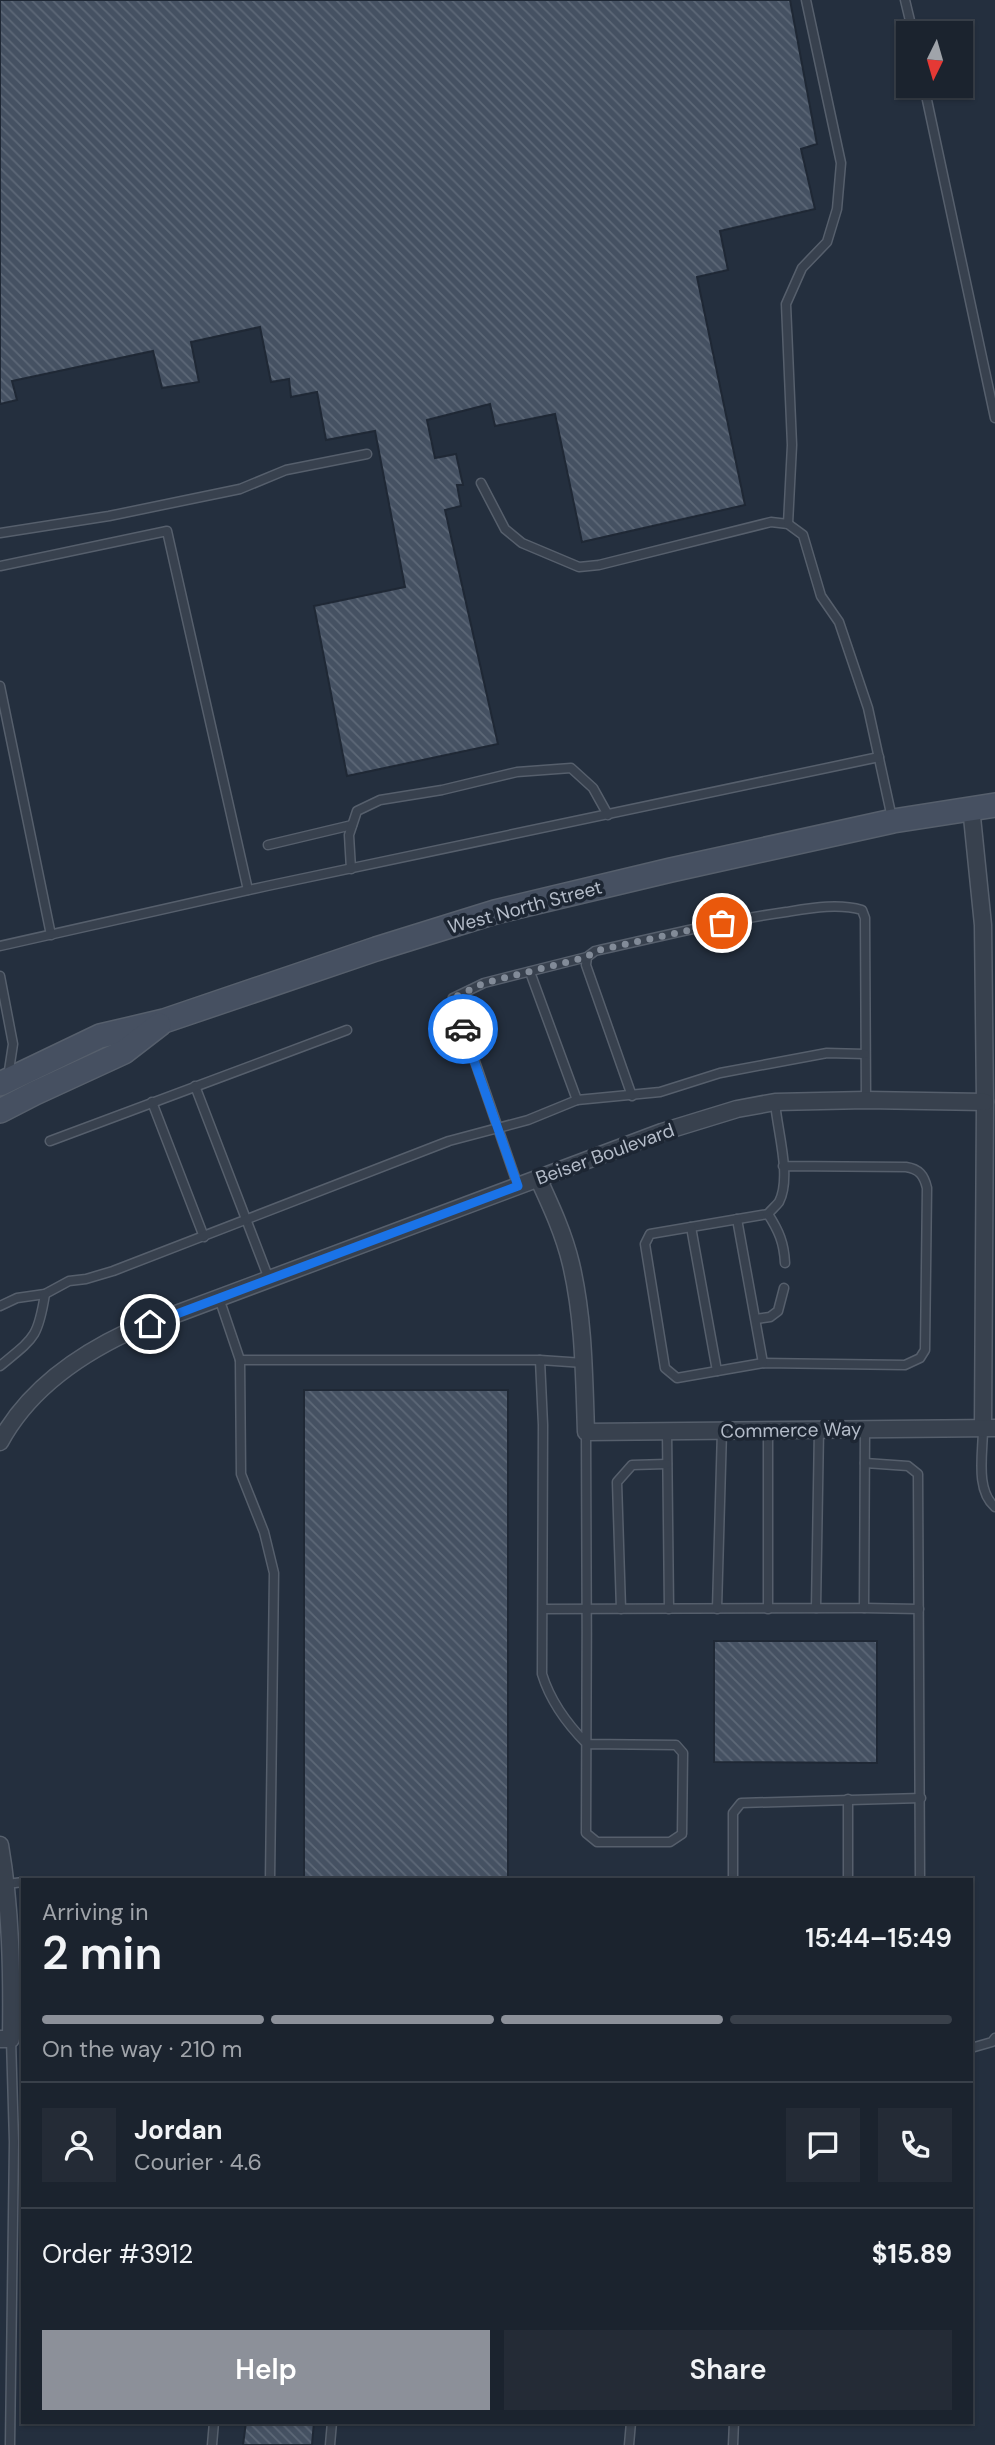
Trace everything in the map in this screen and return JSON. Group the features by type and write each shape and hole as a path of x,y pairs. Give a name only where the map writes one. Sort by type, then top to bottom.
{"main road":[{"name":"West North Street","path":"3,1078 100,1036 164,1021 495,912 893,821 995,805"},
{"name":"West North Street","path":"9,1106 124,1052 164,1021"}],"street":[{"path":"971,807 989,980 985,1102 989,1428"},
{"name":"Beiser Boulevard","path":"0,1442 29,1403 58,1374 94,1348 128,1332 662,1132 775,1102 985,1102"},
{"path":"538,1178 561,1230 578,1301 584,1363 586,1432"},
{"name":"Commerce Way","path":"586,1432 989,1428"},
{"path":"0,1845 15,1883 6,2039"}],"lane":[{"path":"788,524 792,445 786,304 802,268 827,242 837,209 841,163 806,0"},
{"path":"905,0 910,21"},
{"path":"927,98 995,418"},
{"path":"0,533 108,516 240,489 286,470 367,454"},
{"path":"481,483 505,529 522,543 579,567 599,565 771,523 788,524 803,535 821,596 839,622 868,708 893,821"},
{"path":"0,566 167,531 248,890"},
{"path":"0,686 51,935"},
{"path":"0,946 248,890 879,757"},
{"path":"351,869 349,835 357,811 380,800 442,790 517,772 572,768 593,788 608,815"},
{"path":"268,845 352,825"},
{"path":"518,1186 453,998 484,983 587,957 595,951 747,917 818,907 853,907 862,910 865,918 866,1100"},
{"path":"587,957 586,965 632,1096"},
{"path":"530,972 577,1100"},
{"path":"0,976 13,1044 3,1078 9,1106"},
{"path":"50,1141 347,1030"},
{"path":"0,1306 17,1298 45,1294 60,1284 113,1271 449,1141 527,1121 577,1100 660,1092 720,1073 827,1053 864,1054"},
{"path":"195,1086 269,1279"},
{"path":"152,1102 204,1237"},
{"path":"775,1102 784,1186 778,1202 768,1214 650,1234 645,1244 665,1368 677,1378 763,1363 905,1365 920,1358 925,1350 927,1188 921,1173 915,1168 906,1167 783,1166"},
{"path":"768,1214 779,1230 784,1244 785,1263"},
{"path":"737,1219 763,1363"},
{"path":"691,1227 717,1371"},
{"path":"755,1319 770,1317 778,1311 783,1288"},
{"path":"0,1366 33,1338 40,1325 45,1294"},
{"path":"219,1298 240,1360 241,1474 264,1532 274,1573 270,1878"},
{"path":"240,1360 540,1360 584,1363"},
{"path":"540,1360 543,1425 542,1674 545,1685 572,1729 587,1744 676,1745 683,1753 682,1834 670,1842 597,1842 586,1833 587,1744 586,1432"},
{"path":"989,1428 983,1486 986,1496 995,1507"},
{"path":"816,1608 819,1429"},
{"path":"864,1608 865,1429"},
{"path":"717,1609 722,1430"},
{"path":"768,1430 768,1609"},
{"path":"667,1431 669,1609"},
{"path":"865,1463 908,1466 918,1474 920,1878"},
{"path":"621,1609 617,1482 632,1465 667,1464"},
{"path":"543,1609 919,1609"},
{"path":"733,1878 733,1813 741,1804 921,1798"},
{"path":"848,1799 848,1878"},
{"path":"973,2047 992,2042 995,2038"},
{"path":"6,2039 18,2142 10,2445"},
{"path":"12,2362 21,2364"},
{"path":"212,2445 214,2424"},
{"path":"330,2445 332,2424"},
{"path":"629,2445 631,2424"},
{"path":"733,2445 734,2424"}],"building":[{"path":"0,0 790,0 817,144 801,149 815,209 720,231 728,270 697,277 745,505 582,542 555,414 495,426 490,404 427,420 435,458 456,454 463,485 457,485 461,506 445,510 498,744 347,776 314,606 405,587 375,431 326,440 317,392 291,397 289,379 271,382 260,327 191,342 199,382 162,388 153,351 12,381 17,400 0,404"},
{"path":"304,1390 508,1390 508,1878 304,1878"},
{"path":"714,1641 877,1641 877,1763 714,1762"},
{"path":"246,2424 314,2424 312,2445 243,2445"}],"way so far":[{"path":"463,1029 453,998 484,983 587,957 595,951 722,923"}],"route":[{"path":"150,1324 518,1186 463,1029"}]}
